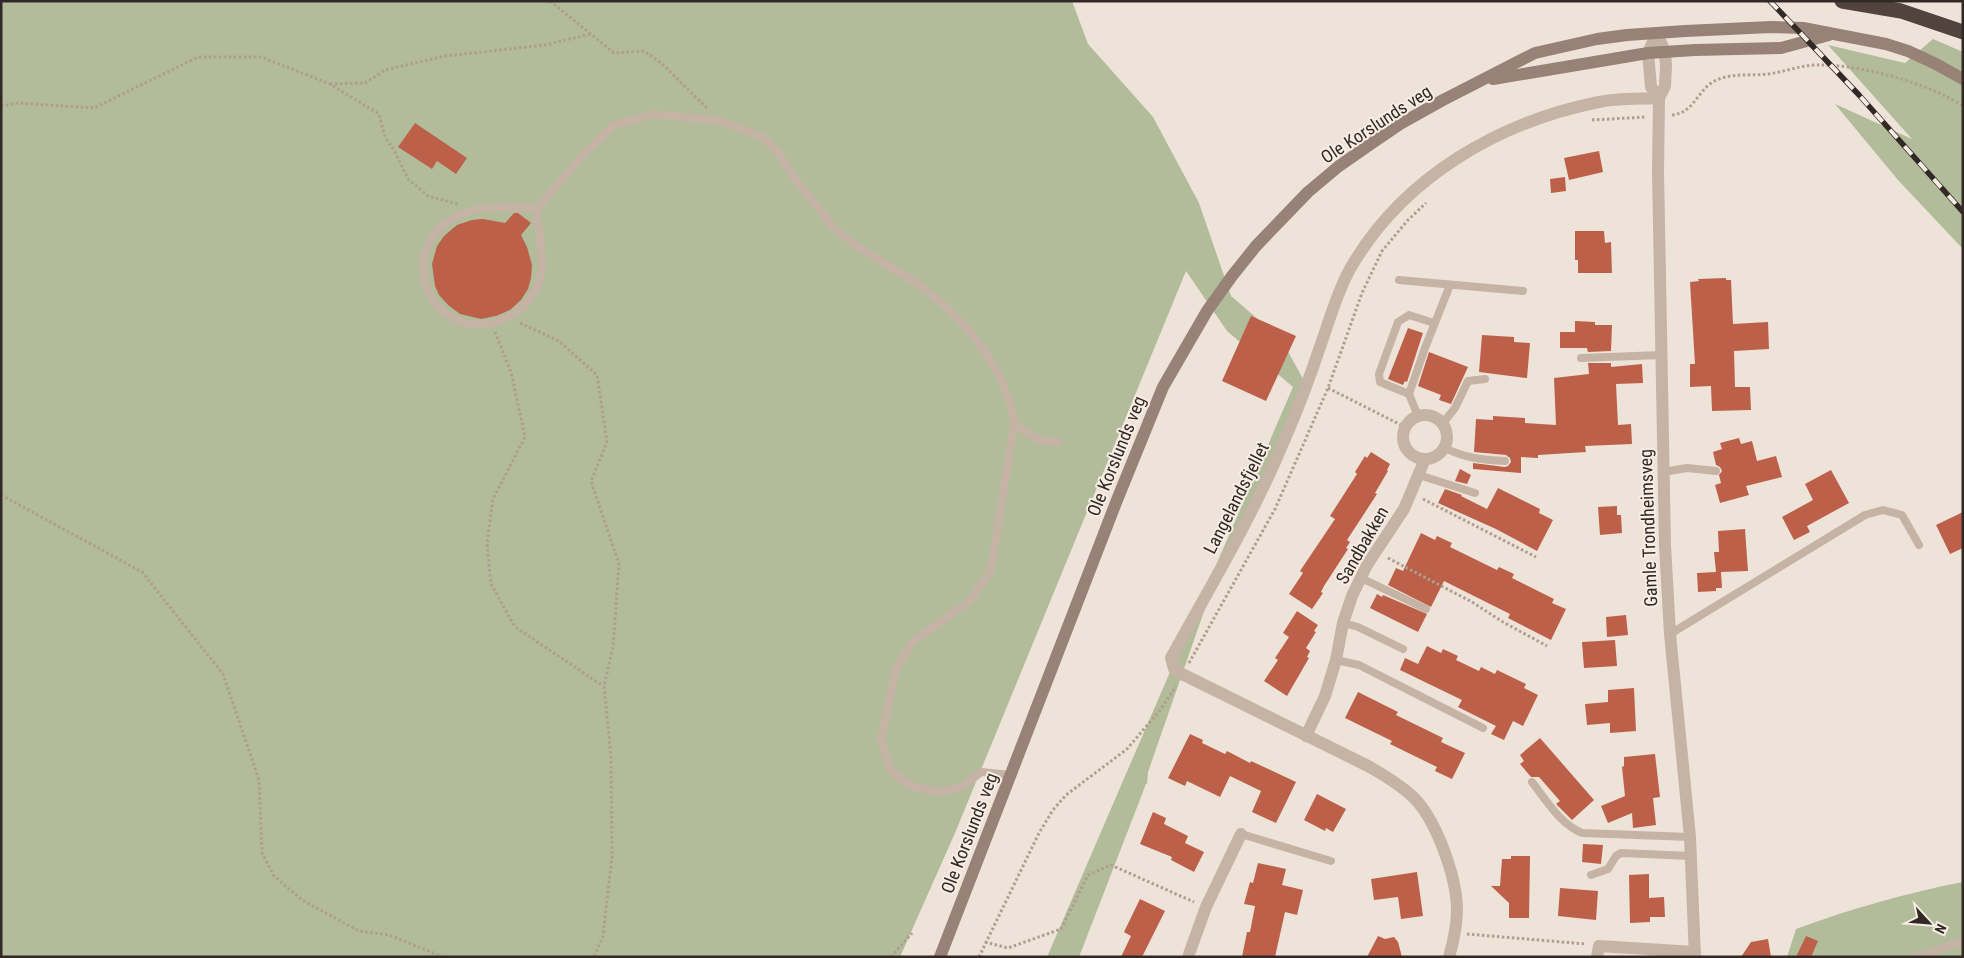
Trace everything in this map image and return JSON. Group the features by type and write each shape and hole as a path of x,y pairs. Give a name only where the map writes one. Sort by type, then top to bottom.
{"highway":[{"path":"1842,1 1901,11 1963,32"}],"street":[{"path":"1656,33 1770,27 1803,28 1864,39 1908,51 1963,79"},
{"name":"Gamle Trondheimsveg","path":"1656,33 1665,52 1665,86 1659,98 1658,116 1663,472 1670,634 1690,837 1695,954"},
{"name":"Gamle Trondheimsveg","path":"1656,33 1648,53 1651,87 1659,98"},
{"name":"Ole Korslunds veg","path":"940,957 1163,387 1207,311 1256,246 1314,187 1339,166 1400,124 1535,53 1597,39 1656,33"},
{"path":"1665,52 1781,48 1832,34"},
{"name":"Ole Korslunds veg","path":"1481,82 1648,53 1665,52"},
{"name":"Langelandsfjellet","path":"1182,674 1174,669 1171,658 1250,512 1284,443 1309,379 1337,298 1350,270 1389,214 1407,196 1449,163 1494,137 1533,120 1566,109 1601,102 1659,98"},
{"path":"1432,416 1443,423 1448,436 1445,448 1440,454 1425,459 1411,454 1406,448 1404,442 1405,427 1413,418 1432,416"},
{"name":"Sandbakken","path":"1306,736 1325,696 1336,660 1343,623 1361,578 1376,551 1404,509 1425,459"},
{"path":"1182,674 1375,770 1395,782 1414,798 1431,822 1443,847 1452,877 1457,907 1456,933 1450,957"},
{"path":"1188,957 1206,907 1241,834"},
{"path":"1598,951 1695,954"}],"lane":[{"path":"536,209 508,206 475,209 451,218 436,233 427,247 422,266 428,287 436,304 453,319 473,325 492,324 510,318 521,309 533,292 541,274 536,209 580,158 614,125 654,114 720,121 760,136 778,152 793,176 834,228 856,245 915,282 943,304 966,327 986,353 1000,377 1011,405 1014,424 991,570 970,601 912,642 896,670 881,740 891,770 911,786 938,792 962,787 981,772 1010,775"},
{"path":"1398,280 1523,291"},
{"path":"1418,416 1409,394 1434,323 1450,285"},
{"path":"1409,394 1380,382 1379,374 1398,322 1409,315 1434,323"},
{"path":"1581,358 1661,355"},
{"path":"1443,423 1455,408 1468,381 1485,379"},
{"path":"1014,424 1039,440 1058,442"},
{"path":"1445,448 1460,456 1505,461"},
{"path":"1663,472 1687,468 1716,471"},
{"path":"1419,476 1475,493"},
{"path":"1670,634 1865,515 1883,510 1902,515 1919,545"},
{"path":"1361,578 1426,609"},
{"path":"1343,623 1358,627 1403,649"},
{"path":"1336,660 1359,666 1483,728"},
{"path":"1532,782 1562,819 1574,830 1582,833 1690,837"},
{"path":"1241,834 1331,861"},
{"path":"1591,875 1608,869 1616,856 1621,853 1691,856"},
{"path":"1917,957 1963,942"}],"path":[{"path":"550,1 614,53 644,51 661,63 720,121"},
{"path":"330,84 365,84 385,70 445,56 545,45 590,34"},
{"path":"1,106 18,103 94,108 198,57 260,57 330,84 380,114 385,137 408,179 428,196 475,209"},
{"path":"1658,116 1675,115 1686,111 1699,94 1719,79 1737,75 1769,74 1818,64 1845,66 1878,73 1926,88 1946,96 1963,106"},
{"path":"510,318 559,342 597,375 607,442 591,481 620,564 613,647 604,686 611,757 612,856 603,936 594,957"},
{"path":"492,324 512,372 525,437 493,499 487,544 491,584 515,626 604,686"},
{"path":"1328,388 1405,427"},
{"path":"1411,494 1536,557"},
{"path":"1,495 142,572 223,674 259,780 262,853 274,876 302,900 359,931 389,936 443,957"},
{"path":"1376,551 1472,602 1503,622 1547,646"},
{"path":"979,957 1038,833 1053,810 1066,795 1116,759 1142,734 1161,709 1182,674"},
{"path":"985,942 1008,948 1061,930 1088,875 1111,865 1206,907"},
{"path":"892,957 912,933"},
{"path":"1456,933 1598,951"}],"green space":[{"path":"1,1 1072,1 1088,44 1153,117 1199,203 1231,296 1281,339 1307,386 1217,574 1148,772 1147,784 1079,957 1047,957 1293,387 1227,331 1186,271 955,833 900,957 1,957"},
{"path":"1933,39 1963,52 1963,249 1898,180 1835,104 1912,139 1828,45 1905,63"},
{"path":"1963,882 1963,957 1787,957 1796,929 1878,902"}],"building":[{"path":"415,123 467,158 456,174 437,161 432,169 398,147"},
{"path":"1599,151 1603,172 1569,180 1564,158"},
{"path":"1565,177 1566,191 1551,193 1550,179"},
{"path":"514,213 518,213 531,223 521,235 527,247 532,265 528,289 521,300 510,310 496,316 481,319 460,314 439,295 435,286 432,264 437,246 444,236 457,225 483,219 505,223"},
{"path":"1575,231 1604,231 1605,243 1611,242 1612,273 1578,273 1578,260 1575,260"},
{"path":"1726,278 1726,280 1731,280 1733,324 1768,322 1769,349 1734,351 1735,387 1750,387 1751,410 1712,411 1711,386 1690,387 1690,364 1695,364 1690,282 1699,281 1698,279"},
{"path":"1251,316 1296,336 1266,401 1222,381"},
{"path":"1575,321 1595,322 1595,325 1612,325 1611,351 1588,352 1587,348 1560,348 1560,332 1575,332"},
{"path":"1408,328 1423,333 1407,382 1405,381 1403,385 1388,379"},
{"path":"1482,335 1514,337 1514,342 1530,343 1527,378 1479,372"},
{"path":"1429,352 1468,367 1451,404 1439,400 1441,395 1418,386"},
{"path":"1588,363 1611,363 1611,367 1642,364 1643,383 1616,384 1618,425 1631,424 1632,444 1585,446 1586,452 1538,455 1538,458 1521,457 1521,473 1473,469 1473,463 1505,467 1511,462 1510,458 1506,455 1474,452 1476,419 1493,420 1493,416 1525,418 1525,423 1556,425 1554,378 1589,374"},
{"path":"1739,438 1741,444 1752,441 1757,461 1776,456 1782,477 1746,486 1749,495 1720,503 1715,485 1721,483 1719,475 1722,471 1716,465 1713,452 1722,449 1720,443"},
{"path":"1371,452 1390,464 1388,471 1375,493 1377,494 1347,540 1350,542 1346,548 1348,549 1324,586 1321,592 1323,593 1312,609 1289,594 1303,573 1300,571 1335,519 1330,516 1357,474 1355,472 1365,456 1367,458"},
{"path":"1460,469 1471,475 1467,484 1455,481"},
{"path":"1831,470 1849,503 1807,526 1810,532 1794,540 1782,517 1813,500 1805,484"},
{"path":"1498,488 1540,509 1539,513 1553,520 1537,551 1496,529 1438,503 1445,489 1462,495 1487,509"},
{"path":"1617,506 1617,515 1621,515 1622,533 1600,535 1598,507"},
{"path":"1963,512 1963,548 1950,554 1936,525"},
{"path":"1745,529 1748,571 1721,572 1722,588 1716,588 1716,591 1698,592 1697,573 1716,572 1714,552 1719,552 1718,531"},
{"path":"1421,533 1435,540 1437,536 1452,543 1450,547 1497,570 1499,567 1514,574 1512,578 1554,599 1552,603 1566,609 1551,640 1508,618 1510,614 1444,581 1431,607 1388,585 1396,568 1403,571"},
{"path":"1377,594 1427,614 1418,632 1370,608"},
{"path":"1297,611 1318,625 1306,648 1310,651 1307,657 1309,658 1287,696 1264,681 1278,660 1275,658 1289,637 1283,633"},
{"path":"1626,615 1628,635 1607,637 1606,617"},
{"path":"1615,640 1617,666 1584,668 1582,642"},
{"path":"1427,646 1441,653 1443,649 1458,656 1456,660 1479,671 1481,667 1495,674 1497,670 1526,684 1524,688 1538,695 1523,726 1513,721 1504,740 1491,734 1496,726 1458,707 1462,700 1400,670 1405,658 1418,664"},
{"path":"1634,688 1636,731 1610,733 1610,723 1587,725 1585,704 1608,702 1608,690"},
{"path":"1358,692 1398,712 1396,715 1443,738 1441,742 1465,753 1452,779 1435,771 1437,767 1390,744 1392,741 1345,718"},
{"path":"1190,734 1203,740 1202,743 1225,754 1227,751 1250,763 1251,761 1296,782 1276,823 1252,812 1261,791 1230,776 1220,797 1187,781 1185,786 1168,778"},
{"path":"1540,738 1594,800 1572,820 1556,804 1560,801 1539,777 1531,777 1520,764 1524,761 1520,755"},
{"path":"1655,754 1660,797 1653,798 1656,825 1633,828 1632,813 1608,823 1601,806 1625,796 1622,767 1624,766 1624,757"},
{"path":"1317,794 1346,809 1333,832 1326,828 1325,831 1304,820"},
{"path":"1153,812 1166,818 1164,824 1188,836 1185,843 1204,852 1194,872 1171,860 1172,857 1140,844"},
{"path":"1583,844 1603,845 1601,864 1582,862"},
{"path":"1511,856 1530,856 1529,918 1509,918 1509,903 1491,886 1500,886 1502,859 1511,859"},
{"path":"1258,863 1286,869 1282,885 1303,890 1297,915 1285,912 1275,957 1242,957 1247,932 1250,932 1255,906 1244,904 1250,882 1253,883"},
{"path":"1417,872 1423,916 1401,919 1398,897 1374,900 1371,879"},
{"path":"1649,874 1649,898 1664,897 1665,917 1650,917 1650,922 1630,923 1629,875"},
{"path":"1560,888 1598,891 1596,920 1558,916"},
{"path":"1140,899 1165,911 1142,957 1121,957 1131,936 1124,932"},
{"path":"1378,936 1385,939 1394,937 1398,942 1402,957 1367,957"},
{"path":"1806,936 1818,941 1811,957 1796,957"},
{"path":"1768,939 1771,957 1741,957 1751,942"}],"railway":[{"path":"1770,1 1859,95 1963,212"}]}
